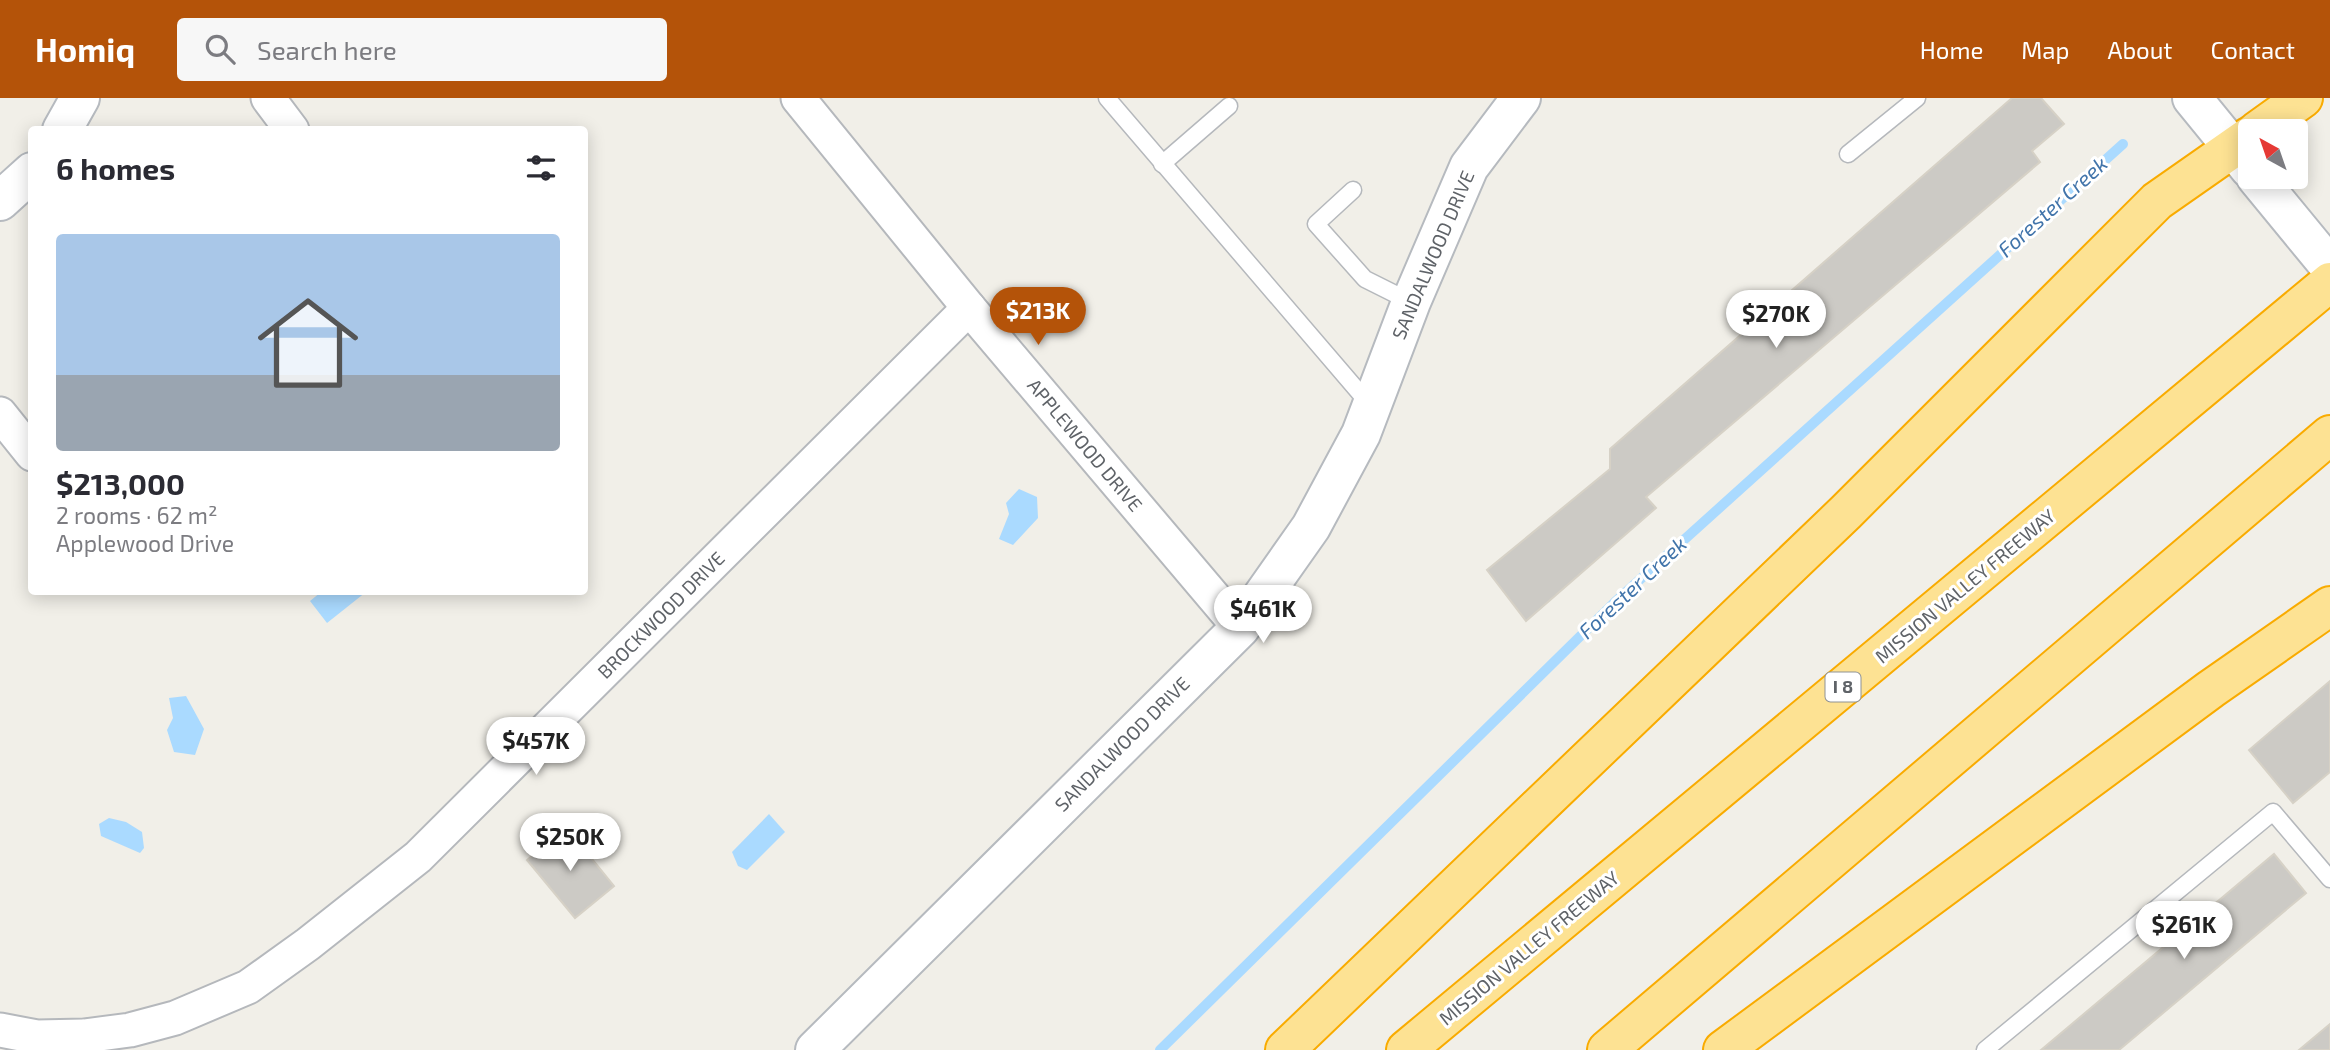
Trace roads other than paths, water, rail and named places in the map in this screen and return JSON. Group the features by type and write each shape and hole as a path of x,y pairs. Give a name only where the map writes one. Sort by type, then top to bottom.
{"highway":[{"path":"2282,119 2303,98"},
{"path":"1285,1050 1846,512 2157,201 2238,158"},
{"name":"MISSION VALLEY FREEWAY","path":"1406,1050 2330,282"},
{"path":"1607,1050 2330,435"},
{"path":"1723,1050 2200,697 2330,606"}],"street":[{"path":"64,126 80,98"},
{"path":"268,98 289,126"},
{"name":"APPLEWOOD DRIVE","path":"798,98 969,307 1240,628"},
{"name":"SANDALWOOD DRIVE","path":"815,1050 1240,628 1311,527 1362,434 1411,302 1469,167 1521,98"},
{"path":"2192,98 2238,141"},
{"path":"0,201 28,176"},
{"path":"2276,189 2330,267"},
{"name":"BROCKWOOD DRIVE","path":"0,1030 37,1037 84,1036 130,1030 175,1018 248,987 308,944 418,857 969,307"},
{"path":"0,414 28,449"}],"lane":[{"path":"1107,98 1372,407"},
{"path":"1848,154 1917,98"},
{"path":"1162,163 1229,106"},
{"path":"1353,190 1316,224 1365,279 1411,302"},
{"path":"1985,1050 2273,812 2330,879"}],"water":[{"path":"1019,489 1037,497 1038,518 1013,545 999,539 1009,514 1006,503"},
{"path":"317,595 362,595 327,623 310,601"},
{"path":"186,696 204,729 195,755 174,752 167,730 173,718 169,698"},
{"path":"769,814 785,832 747,870 738,866 732,852"},
{"path":"109,818 126,822 142,832 144,848 140,853 101,836 99,824"}],"waterway":[{"name":"Forester Creek","path":"1160,1050 1615,602 2123,144"}]}
